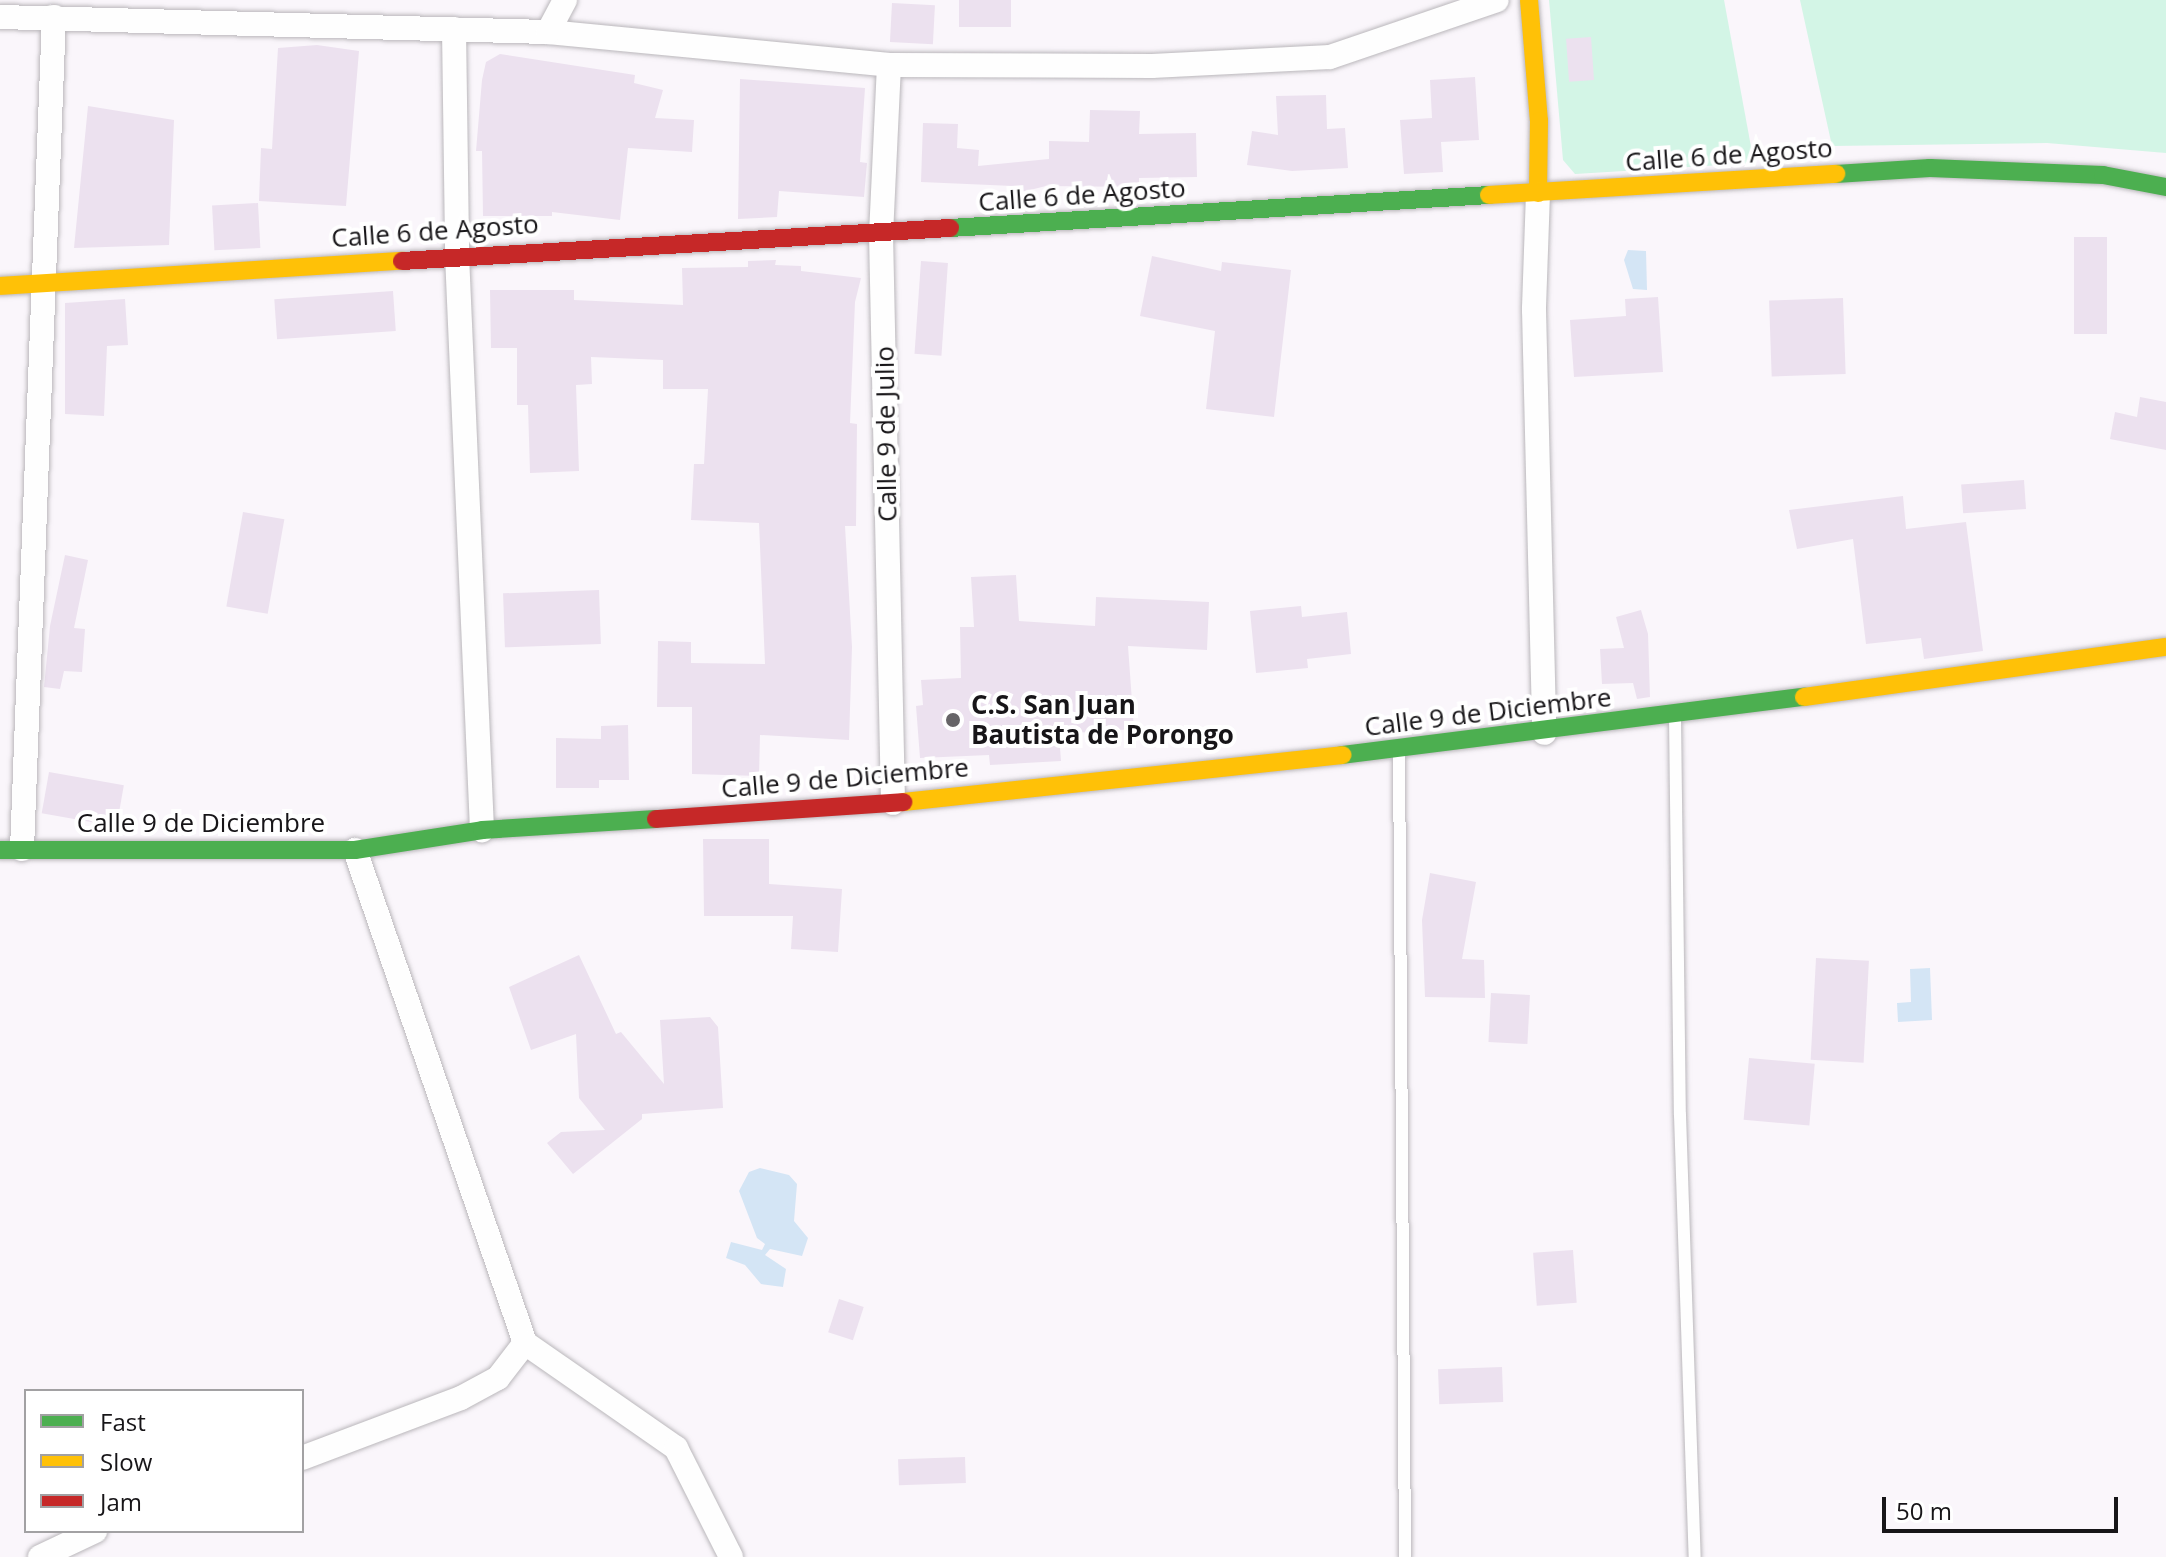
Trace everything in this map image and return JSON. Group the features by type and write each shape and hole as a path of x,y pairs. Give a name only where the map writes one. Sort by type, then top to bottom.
{"street":[{"path":"548,32 565,0"},
{"path":"0,17 548,32 889,65 1152,66 1330,57 1497,0"},
{"path":"1529,0 1539,121 1534,310 1544,733"},
{"path":"11,850 47,284 54,17"},
{"path":"454,29 457,255 482,830"},
{"name":"Calle 9 de Julio","path":"889,65 881,234 893,803"},
{"name":"Calle 6 de Agosto","path":"0,286 457,255 881,234 1930,168 2103,175 2166,187"},
{"name":"Calle 9 de Diciembre","path":"11,850 355,850 482,830 893,803 1544,733 2166,647"},
{"path":"355,850 525,1343 676,1448 731,1557"},
{"path":"304,1457 461,1398 498,1378 525,1343"},
{"path":"40,1557 91,1533"}],"lane":[{"path":"1675,714 1680,1115 1695,1557"},
{"path":"1399,750 1405,1557"}],"green space":[{"path":"1549,0 1724,0 1754,163 1575,174 1563,160"},
{"path":"1800,0 2166,0 2166,153 2047,143 1832,146"}],"water":[{"path":"1628,250 1646,251 1647,290 1633,289 1624,260"},
{"path":"1930,968 1932,1020 1898,1022 1897,1003 1911,1002 1910,969"},
{"path":"760,1168 789,1175 797,1184 794,1221 808,1238 802,1256 770,1249 765,1255 786,1269 783,1287 761,1284 745,1265 726,1258 731,1242 762,1250 765,1244 757,1238 739,1191 749,1172"}],"building":[{"path":"959,0 1011,0 1011,27 959,27"},
{"path":"892,3 935,5 933,44 890,42"},
{"path":"1591,37 1594,80 1569,82 1566,39"},
{"path":"317,45 359,51 346,206 259,201 261,148 272,149 278,48"},
{"path":"500,54 635,75 634,83 663,90 655,118 694,120 692,152 628,148 620,220 552,212 552,216 483,216 482,151 476,151 482,80 486,62"},
{"path":"1475,77 1479,140 1441,142 1443,172 1404,174 1400,120 1432,118 1430,80"},
{"path":"740,79 865,88 860,162 867,163 864,197 779,191 777,217 738,219"},
{"path":"1326,95 1327,129 1345,128 1348,168 1292,171 1247,165 1252,131 1278,135 1276,96"},
{"path":"88,106 174,120 169,245 74,248"},
{"path":"1090,110 1140,111 1139,134 1196,133 1197,177 1139,178 1139,187 1046,186 1014,194 1013,186 921,182 923,123 958,124 957,148 979,150 978,166 1049,159 1049,141 1089,142"},
{"path":"258,203 260,248 214,250 212,205"},
{"path":"2074,237 2107,237 2107,334 2074,334"},
{"path":"1152,256 1221,271 1222,262 1291,270 1274,417 1206,409 1215,331 1140,316"},
{"path":"776,260 775,265 801,266 801,271 861,278 855,302 850,423 857,424 856,526 845,526 852,647 849,740 760,735 759,776 692,774 692,707 657,707 658,641 691,642 691,663 765,664 759,523 691,520 694,464 704,464 708,389 663,389 663,360 591,357 592,384 576,385 579,471 530,473 528,405 517,405 517,348 491,348 490,290 574,290 574,300 683,305 682,268 748,267 748,261"},
{"path":"921,261 948,263 941,356 915,354"},
{"path":"393,291 396,331 277,339 274,299"},
{"path":"1658,297 1663,372 1574,377 1570,320 1626,316 1625,299"},
{"path":"1843,298 1846,374 1772,377 1769,301"},
{"path":"125,299 128,345 107,346 104,416 65,414 65,303"},
{"path":"2140,397 2166,402 2166,450 2110,439 2115,412 2137,417"},
{"path":"2024,480 2026,509 1963,513 1961,484"},
{"path":"1903,496 1906,529 1966,522 1983,651 1924,659 1921,638 1866,644 1853,539 1797,549 1789,510"},
{"path":"243,512 284,519 268,614 226,607"},
{"path":"65,555 88,560 74,628 85,629 82,672 64,671 60,689 44,687 50,626"},
{"path":"1016,575 1019,621 1095,626 1096,597 1209,602 1207,650 1128,646 1134,729 1059,734 1061,761 990,765 989,755 920,758 916,706 923,705 921,680 961,678 960,627 974,627 971,577"},
{"path":"599,590 601,644 505,647 503,593"},
{"path":"1301,606 1302,617 1347,612 1351,654 1307,659 1308,668 1256,673 1250,611"},
{"path":"1641,610 1648,634 1650,697 1637,699 1633,683 1602,684 1600,649 1624,648 1616,617"},
{"path":"628,725 629,780 599,780 599,788 556,788 556,738 601,739 601,726"},
{"path":"49,772 124,785 117,827 42,813"},
{"path":"703,839 769,839 769,884 842,889 838,952 791,949 793,916 704,916"},
{"path":"1430,873 1476,882 1462,959 1484,960 1485,998 1425,997 1422,920"},
{"path":"579,955 616,1034 621,1032 664,1084 660,1020 710,1017 718,1027 723,1108 642,1114 642,1119 573,1174 547,1143 561,1132 605,1130 579,1098 576,1034 531,1050 509,987"},
{"path":"1816,958 1869,961 1864,1063 1811,1060"},
{"path":"1491,993 1530,995 1527,1044 1488,1042"},
{"path":"1749,1058 1815,1064 1809,1126 1744,1120"},
{"path":"1573,1250 1577,1303 1537,1306 1533,1253"},
{"path":"839,1299 864,1307 853,1340 828,1332"},
{"path":"1502,1367 1503,1402 1439,1404 1438,1369"},
{"path":"965,1457 966,1483 899,1485 898,1459"}],"traffic: fast":[{"path":"1836,174 1930,168 2103,175 2166,187"},
{"path":"950,228 1489,195"},
{"path":"1342,755 1804,697"},
{"path":"0,850 355,850 482,830 656,819"}],"traffic: slow":[{"path":"1529,0 1539,121 1538,193"},
{"path":"1489,195 1836,174"},
{"path":"0,286 402,261"},
{"path":"1804,697 2166,647"},
{"path":"903,802 1342,755"}],"traffic: jam":[{"path":"402,261 950,228"},
{"path":"656,819 903,802"}],"place":[{"name":"C.S. San Juan Bautista de Porongo","path":"953,720"}]}
